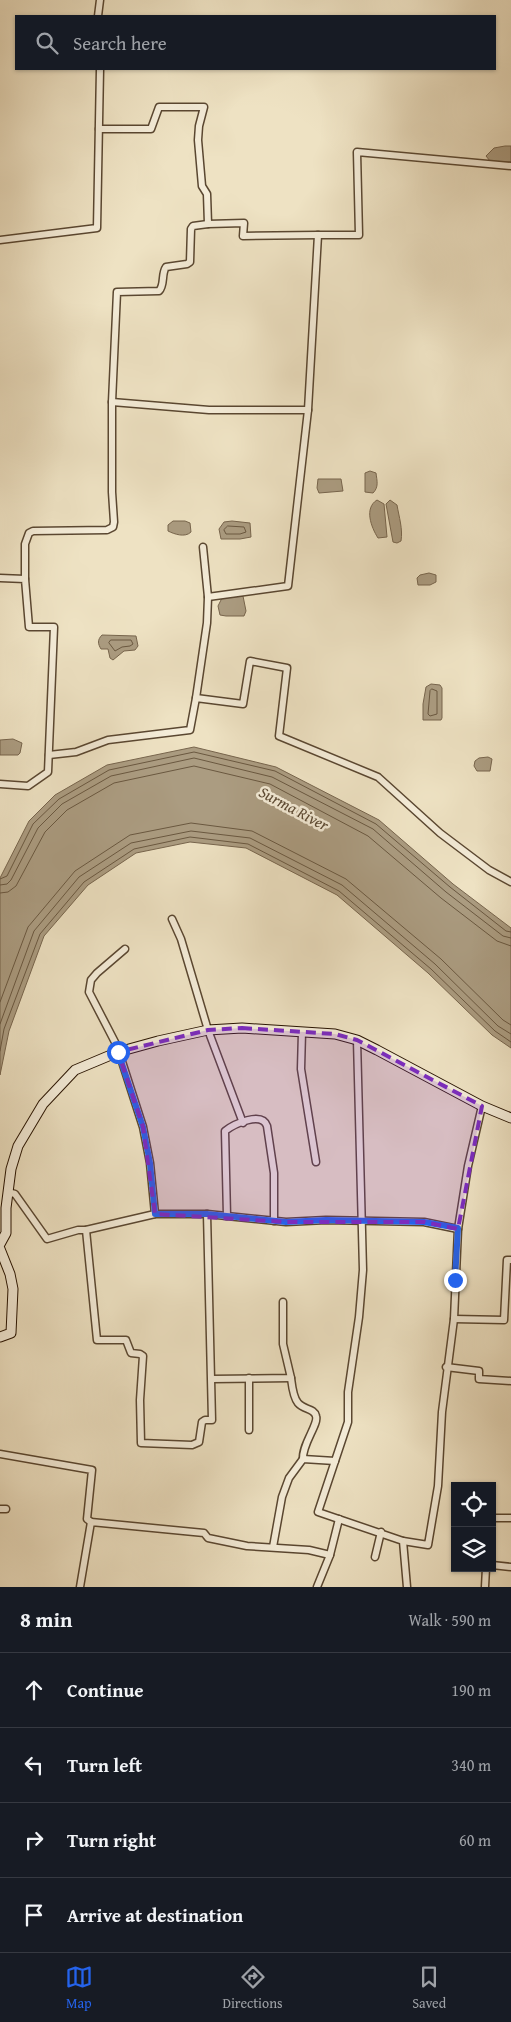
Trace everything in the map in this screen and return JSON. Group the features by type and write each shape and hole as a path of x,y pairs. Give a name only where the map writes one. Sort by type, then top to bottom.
{"street":[{"path":"98,15 100,0"},
{"path":"0,240 97,228 100,70"},
{"path":"99,129 151,129 159,106 204,107 199,126 198,140 202,186 207,194 208,224"},
{"path":"0,784 28,786 48,772 54,627 29,627 25,579 25,544 28,533 33,531 107,530 113,527 112,402 117,292 159,292 162,289 166,267 190,262 191,229 193,226 244,223 243,236 359,235 357,152 511,166"},
{"path":"208,597 288,586 308,410 318,235"},
{"path":"112,402 209,410 308,410"},
{"path":"49,755 76,752 108,740 190,730 207,623 208,597 203,546"},
{"path":"0,578 25,579"},
{"path":"196,698 244,704 250,661 287,668 279,736 378,777 440,833 489,870 511,882"},
{"path":"172,919 182,939 208,1030 243,1123"},
{"path":"125,949 91,980 89,992 117,1046 143,1127 150,1163 155,1214"},
{"path":"0,1244 6,1233 11,1169 18,1146 43,1104 76,1070 118,1052 158,1041 208,1030 242,1028 334,1034 357,1040 482,1106 511,1118"},
{"path":"302,1032 301,1069 316,1162"},
{"path":"357,1040 363,1270 359,1317 348,1392 348,1422 318,1512 403,1541 428,1545 438,1486 446,1367 454,1319 458,1228 468,1166 482,1106"},
{"path":"227,1216 224,1136 227,1129 259,1118 267,1126 274,1173 274,1220"},
{"path":"8,1192 15,1194 46,1238 155,1214 207,1214 286,1222 362,1220 424,1222 458,1228"},
{"path":"86,1230 97,1340 126,1340 130,1353 143,1356 140,1400 141,1442 192,1445 199,1442 202,1422 212,1420 207,1214"},
{"path":"0,1249 10,1274 13,1289 11,1333 0,1336"},
{"path":"454,1319 504,1320 507,1260 511,1260"},
{"path":"273,1547 282,1497 290,1478 303,1460 305,1443 317,1422 317,1416 312,1410 297,1402 283,1344 283,1302"},
{"path":"446,1367 479,1371 479,1379 511,1381"},
{"path":"249,1378 249,1430"},
{"path":"212,1379 291,1378"},
{"path":"0,1454 92,1470 87,1520 91,1522 204,1533 208,1538 246,1546 309,1550 330,1555"},
{"path":"303,1460 335,1461"},
{"path":"496,1518 511,1518"},
{"path":"317,1587 330,1555 339,1519"},
{"path":"80,1587 91,1522"},
{"path":"375,1556 381,1532"},
{"path":"403,1541 407,1587"},
{"path":"496,1566 511,1567"},
{"path":"484,1587 486,1572"}],"highlighted area":[{"path":"242,1028 335,1034 357,1040 482,1106 458,1229 424,1222 286,1222 155,1214 143,1127 118,1052 208,1030"}],"water":[{"path":"511,146 511,162 490,161 486,156 494,148"},
{"path":"370,471 376,473 377,479 377,486 373,493 365,492 365,473"},
{"path":"318,479 341,479 343,491 319,493 317,488"},
{"path":"377,500 384,504 387,537 378,538 371,523 371,508"},
{"path":"390,500 397,505 402,532 401,541 397,543 393,542 386,504"},
{"path":"173,521 190,523 191,532 183,535 168,531 168,525"},
{"path":"224,522 250,523 251,537 221,539 219,529"},
{"path":"429,573 436,575 436,582 430,585 418,585 417,578 420,575"},
{"path":"243,596 246,611 244,616 220,615 218,606 222,598"},
{"path":"102,635 136,636 138,646 135,650 124,651 113,660 110,658 108,649 101,649 99,645"},
{"path":"431,684 440,685 442,688 441,720 423,720 426,687"},
{"path":"13,739 22,743 20,753 18,755 0,755 0,740"},
{"name":"Surma River","path":"194,747 276,767 379,820 453,884 511,928 511,1048 492,1035 428,973 337,895 246,848 190,842 136,853 88,885 44,936 9,1031 0,1075 0,878 29,821 55,795 107,765"},
{"path":"488,757 492,759 490,771 477,771 474,766 475,761 479,758"}],"route":[{"path":"118,1052 143,1127 150,1163 155,1214 207,1214 286,1222 326,1220 424,1222 458,1228 455,1280"}]}
